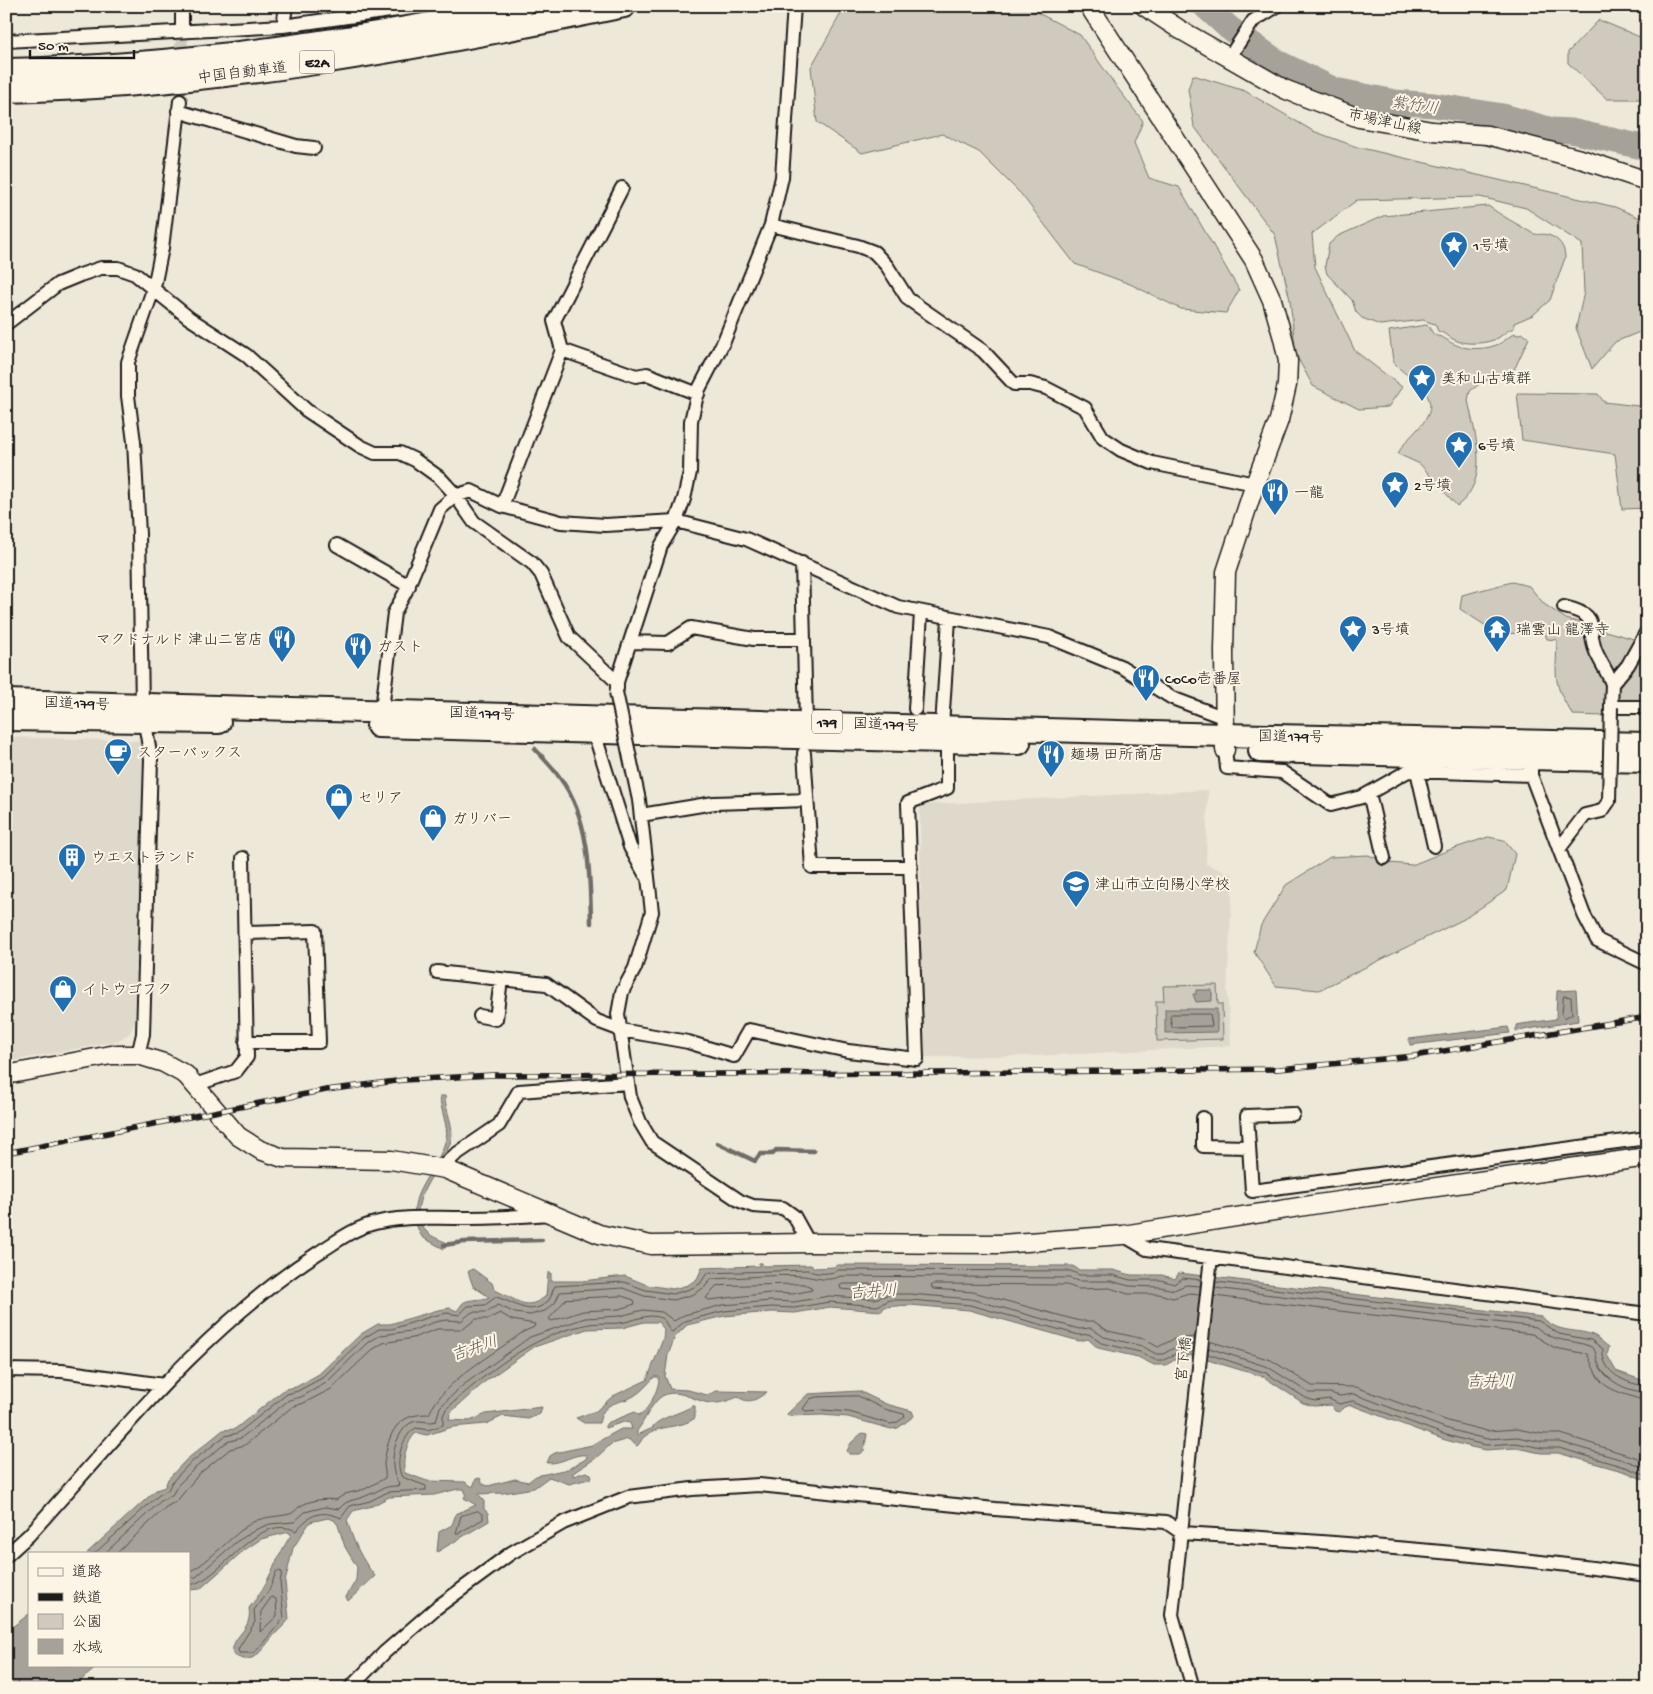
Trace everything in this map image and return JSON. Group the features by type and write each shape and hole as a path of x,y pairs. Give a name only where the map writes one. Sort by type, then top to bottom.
{"highway":[{"name":"中国自動車道","path":"6,70 144,61 267,50 387,32 522,6"},
{"name":"中国自動車道","path":"6,92 146,83 265,70 503,31 624,6"},
{"name":"国道179号","path":"6,701 142,713 944,734 1225,735 1530,758 1647,761"},
{"name":"国道179号","path":"6,719 142,713"},
{"name":"国道179号","path":"591,725 806,722 944,734"},
{"name":"国道179号","path":"1530,758 1647,744"}],"street":[{"path":"182,6 182,31"},
{"path":"283,26 286,6"},
{"path":"6,41 283,26 426,6"},
{"path":"794,6 782,177 771,225 724,341 698,394 691,421 690,472 676,521 661,546 617,687 641,815 652,912 635,968 622,992 618,1014 634,1110 652,1142 740,1201 754,1206 783,1208 794,1216 809,1243"},
{"path":"1089,6 1229,218 1254,260 1272,300 1288,361 1287,385 1279,420 1255,484 1226,572 1225,735 1227,768 1282,772 1331,805 1369,793 1408,771 1530,758 1559,849 1584,916 1597,940 1647,964"},
{"name":"市場津山線","path":"1144,6 1233,52 1284,89 1359,118 1432,131 1487,136 1584,160 1647,182"},
{"path":"1233,52 1253,21 1277,6"},
{"path":"138,1055 143,1034 151,758 142,713 139,534 134,442 128,396 128,362 154,287 162,248 179,106 296,146 314,148"},
{"path":"502,506 562,350 554,320 622,188"},
{"path":"771,225 858,246 874,252 887,266 908,299 983,351 1014,384 1030,384 1046,388 1085,408 1103,438 1121,450 1152,462 1255,484"},
{"path":"6,324 58,284 101,268 118,268 135,274 154,287 189,318 246,355 306,410 360,446 375,453 400,453 415,460 440,478 474,522 532,563 541,574 569,637 617,687"},
{"path":"562,350 636,376 647,374 698,394"},
{"path":"381,719 394,613 408,586 440,509 455,496 471,491 502,506 560,522 605,524 676,521 746,539 898,607 949,619 1049,637 1122,668 1172,698 1225,735"},
{"path":"337,545 408,586"},
{"path":"802,563 806,722"},
{"path":"1559,849 1585,815 1602,811 1609,801 1612,707 1612,684 1595,651 1592,629 1587,615 1582,611 1564,607"},
{"path":"915,709 921,613"},
{"path":"437,972 546,984 597,1021 621,1030 688,1042 734,1056 749,1030 848,1051 917,1059 908,803 947,788 944,734 949,619"},
{"path":"630,642 668,643 691,628 754,639 804,639"},
{"path":"1612,684 1628,665 1647,631"},
{"path":"1612,707 1647,707"},
{"path":"591,725 630,846 649,881"},
{"path":"804,753 812,867 911,867"},
{"path":"1417,771 1434,846"},
{"path":"1369,793 1384,858"},
{"path":"641,815 714,803 807,800"},
{"path":"195,1085 236,1071 247,1057 243,858"},
{"path":"245,932 315,931 320,1042 246,1042"},
{"path":"480,1016 496,1019 501,979"},
{"path":"6,1074 111,1055 138,1055 164,1062 186,1076 238,1136 260,1150 283,1158 390,1160 440,1169 599,1234 651,1245 809,1243 1001,1244 1123,1235 1318,1204 1647,1157"},
{"path":"440,1169 455,1155 499,1126 519,1091 628,1083"},
{"path":"1293,1114 1247,1116 1252,1191 1647,1138"},
{"path":"1203,1118 1203,1146 1249,1147"},
{"path":"1525,1155 1527,1173"},
{"path":"1317,1182 1318,1204"},
{"path":"6,1556 29,1535 164,1385 279,1280 353,1231 374,1223 400,1218 507,1218 550,1214"},
{"path":"1123,1235 1147,1250 1647,1314"},
{"name":"宮下橋","path":"1193,1688 1172,1615 1211,1257"},
{"path":"6,1370 62,1371 164,1385"},
{"path":"350,1688 385,1652 436,1608 511,1553 563,1523 628,1497 692,1489 759,1485 995,1509 1166,1522 1182,1533 1329,1542 1585,1566 1647,1575"}],"shaded area":[{"name":"ウエストランド","path":"6,737 142,741 148,761 134,1024 130,1033 117,1041 6,1062"},
{"name":"津山市立向陽小学校","path":"1208,790 1206,864 1233,875 1227,990 1231,1046 1036,1056 922,1057 920,805"}],"green space":[{"path":"851,6 1025,6 1080,35 1143,121 1134,143 1149,178 1179,187 1239,290 1226,313 1181,309 1130,284 1075,264 1021,194 979,152 942,134 862,153 817,122 811,67 844,8"},
{"path":"1599,20 1647,40 1647,99 1607,99 1568,63 1568,52"},
{"path":"1193,75 1245,91 1313,131 1357,147 1615,207 1647,221 1647,329 1615,342 1592,369 1576,328 1584,292 1582,244 1526,208 1480,197 1357,200 1312,234 1315,267 1355,351 1402,387 1388,407 1359,409 1313,386 1296,355 1290,300 1275,235 1194,126 1188,89"},
{"path":"1488,206 1532,233 1552,236 1563,247 1565,254 1550,300 1533,315 1514,323 1514,328 1494,340 1476,343 1459,342 1438,331 1435,324 1423,320 1380,325 1362,318 1356,312 1352,300 1327,274 1325,266 1329,244 1338,236 1383,216"},
{"path":"1426,325 1430,327 1435,335 1465,348 1493,346 1515,333 1516,335 1522,333 1529,338 1514,370 1482,382 1470,391 1468,400 1477,443 1477,471 1474,484 1468,495 1457,506 1420,464 1398,454 1422,424 1430,409 1429,400 1424,390 1393,361 1389,331"},
{"path":"1517,393 1598,394 1604,402 1647,407 1647,508 1622,509 1615,454 1522,440"},
{"path":"1512,582 1529,586 1544,604 1566,619 1582,623 1590,651 1606,682 1605,716 1573,715 1566,704 1558,687 1557,640 1547,639 1545,634 1497,633 1460,609 1462,595"},
{"name":"瑞雲山 龍澤寺","path":"1598,629 1634,639 1627,656 1613,674 1599,649"},
{"path":"1647,636 1647,703 1614,703 1615,688"},
{"path":"1488,837 1504,840 1515,854 1507,890 1464,919 1319,990 1276,986 1254,952 1261,925 1286,885 1330,857 1368,855 1390,863 1412,865"},
{"path":"1217,985 1218,1004 1222,1004 1223,1039 1157,1041 1156,1001 1164,1001 1163,986"}],"water":[{"path":"1196,990 1212,990 1212,1001 1196,1002 1193,994 1196,994"},
{"path":"1576,990 1578,1021 1516,1031 1516,1025 1556,1019 1557,991"},
{"path":"1165,1009 1217,1009 1217,1032 1165,1033"},
{"path":"1508,1027 1510,1033 1410,1045 1409,1039"},
{"path":"440,1096 445,1096 452,1130 451,1141 425,1189 418,1214 422,1226 432,1236 449,1244 444,1249 422,1237 416,1222 414,1209 422,1186 442,1151 447,1134"},
{"name":"吉井川","path":"759,1263 762,1263 763,1266 811,1265 814,1268 834,1267 837,1265 1073,1266 1079,1270 1113,1270 1131,1275 1162,1275 1175,1279 1179,1273 1542,1317 1554,1326 1595,1336 1609,1347 1607,1355 1616,1371 1647,1382 1647,1481 1626,1472 1558,1453 1541,1453 1516,1448 1485,1450 1471,1447 1442,1439 1351,1405 1345,1407 1340,1412 1335,1411 1331,1405 1314,1406 1303,1403 1264,1377 1191,1355 1178,1358 1166,1365 1154,1365 1138,1357 1098,1348 1088,1339 1079,1341 969,1310 910,1305 884,1307 882,1311 830,1307 795,1313 772,1312 724,1316 687,1325 675,1337 668,1355 665,1376 670,1389 688,1390 707,1395 717,1391 767,1392 750,1401 738,1397 725,1402 714,1403 675,1393 662,1396 651,1408 637,1431 637,1435 653,1428 662,1420 692,1406 695,1406 695,1418 683,1424 656,1430 643,1438 637,1446 628,1439 611,1444 596,1458 573,1473 573,1476 586,1472 591,1474 592,1477 589,1479 569,1484 549,1477 534,1488 503,1493 478,1494 484,1500 484,1509 488,1513 489,1521 437,1552 439,1532 452,1525 456,1514 476,1505 464,1498 466,1494 464,1489 434,1495 389,1497 372,1506 353,1511 347,1520 349,1528 362,1556 375,1576 348,1601 346,1597 356,1580 357,1567 345,1547 338,1525 334,1520 328,1518 310,1522 293,1548 285,1582 289,1619 253,1658 240,1658 233,1654 233,1648 248,1623 249,1608 256,1600 291,1535 289,1532 261,1539 243,1551 200,1589 190,1590 190,1552 88,1552 156,1490 165,1487 168,1479 186,1460 223,1430 235,1429 285,1389 296,1387 319,1374 361,1334 378,1324 390,1324 450,1308 457,1311 464,1302 489,1297 473,1286 468,1272 470,1270 473,1269 492,1283 494,1289 499,1292 527,1304 539,1301 546,1296 548,1273 551,1273 551,1281 582,1281 625,1276 647,1285 673,1289 688,1285 697,1279 702,1268 759,1266","holes":["644,1322 658,1322 664,1329 663,1339 647,1380 613,1396 596,1411 576,1418 584,1423 599,1423 604,1410 612,1404 634,1396 654,1377 659,1377 658,1387 646,1410 638,1415 635,1412 607,1423 605,1426 605,1428 624,1422 630,1423 632,1429 621,1429 592,1445 555,1453 550,1456 547,1463 582,1455 587,1455 586,1459 568,1469 536,1476 528,1482 515,1479 488,1486 483,1484 480,1478 476,1479 473,1487 465,1482 427,1481 405,1473 406,1452 410,1441 416,1433 427,1435 452,1427 486,1424 503,1416 528,1419 540,1414 542,1407 486,1414 470,1421 449,1420 450,1413 487,1380 534,1347 587,1329 622,1328"]},
{"path":"859,1391 886,1404 912,1411 914,1416 898,1428 891,1429 848,1417 822,1415 788,1416 787,1414 808,1394"},
{"path":"862,1433 867,1434 864,1451 860,1454 849,1454 847,1451 851,1443"},
{"path":"28,1615 28,1666 98,1666 72,1688 6,1688 6,1632"}],"waterway":[{"name":"紫竹川","path":"1205,6 1229,28 1279,63 1335,90 1395,102 1434,105 1503,116 1552,130 1571,131 1647,148"},
{"path":"535,749 551,766 570,794 583,829 589,866 591,923"},
{"path":"717,1143 755,1161 760,1154 773,1154 776,1150 814,1151"},
{"path":"444,1245 464,1242 542,1240"}],"tunnel":[{"path":"180,101 182,31"}],"railway":[{"path":"6,1153 326,1090 404,1080 492,1075 1279,1069 1414,1056 1647,1017"}],"place":[{"name":"1号墳","path":"1454,269"},
{"name":"美和山古墳群","path":"1422,402"},
{"name":"6号墳","path":"1459,469"},
{"name":"2号墳","path":"1395,509"},
{"name":"一龍","path":"1275,516"},
{"name":"3号墳","path":"1353,653"},
{"name":"瑞雲山 龍澤寺","path":"1497,653"},
{"name":"マクドナルド 津山二宮店","path":"282,663"},
{"name":"ガスト","path":"358,670"},
{"name":"CoCo壱番屋","path":"1146,702"},
{"name":"スターバックス","path":"118,776"},
{"name":"麺場 田所商店","path":"1051,778"},
{"name":"セリア","path":"339,821"},
{"name":"ガリバー","path":"433,842"},
{"name":"ウエストランド","path":"72,881"},
{"name":"津山市立向陽小学校","path":"1076,908"},
{"name":"イトウゴフク","path":"63,1013"}]}
